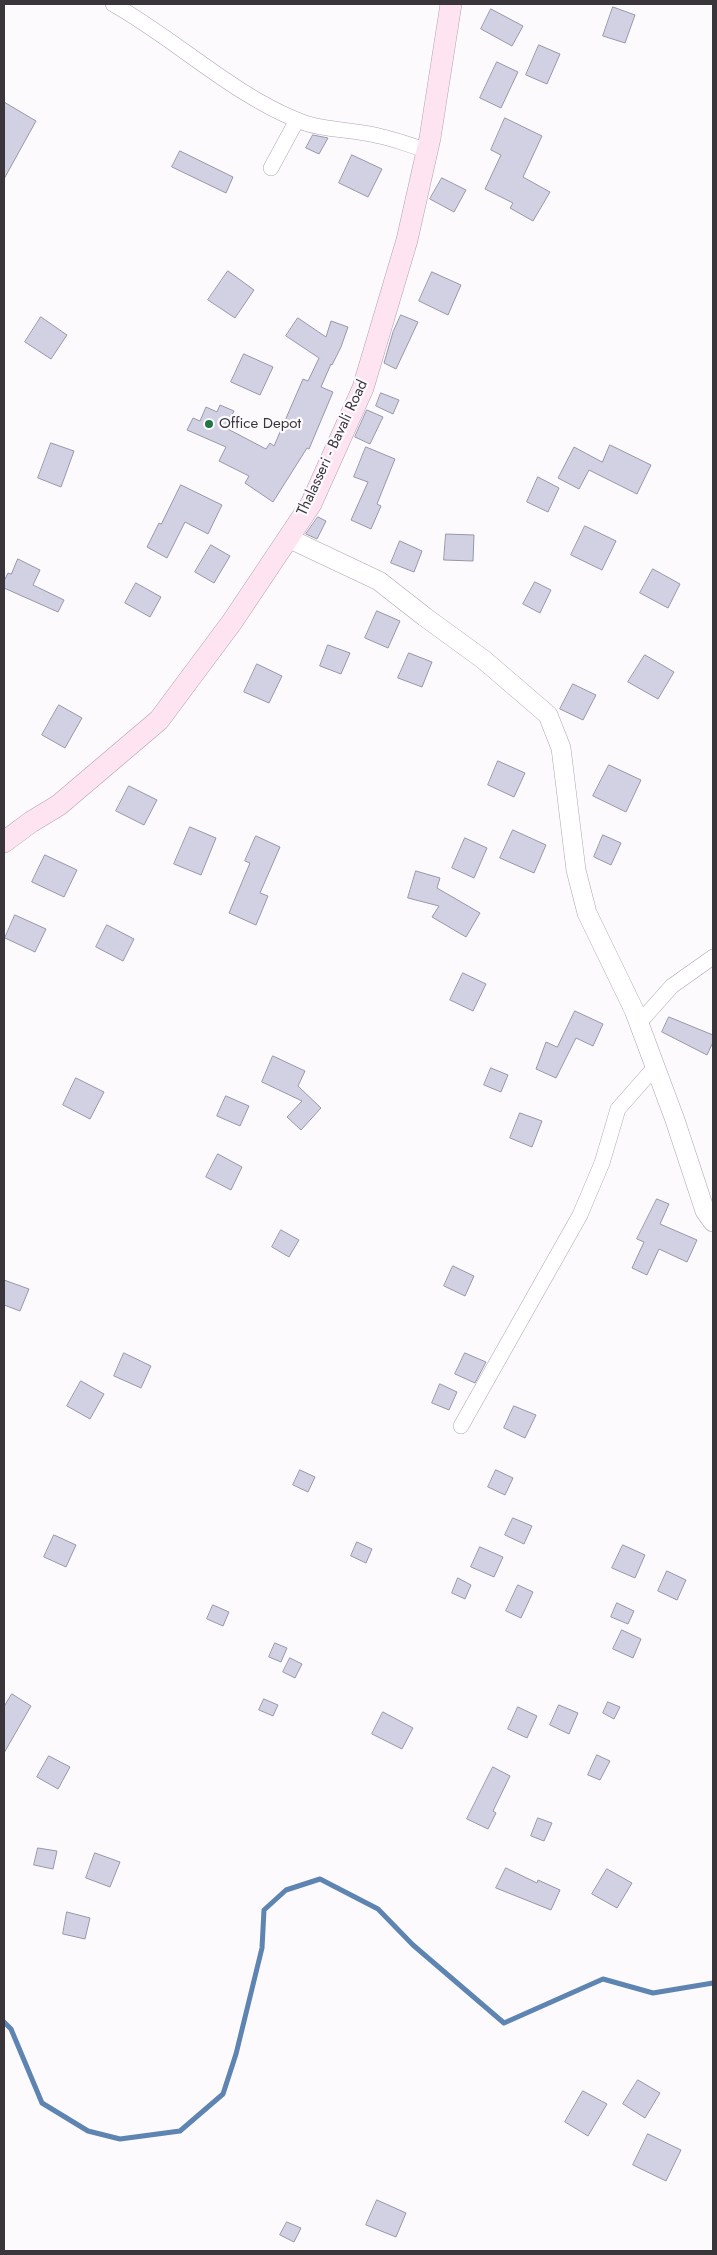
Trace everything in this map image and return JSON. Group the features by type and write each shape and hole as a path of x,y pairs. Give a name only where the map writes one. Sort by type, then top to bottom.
{"main road":[{"name":"Thalasseri - Bavali Road","path":"4,842 31,822 59,805 158,720 232,622 311,504 362,388 407,240 427,150 451,4"}],"street":[{"path":"113,4 142,20 251,96 297,120 326,128 379,136 427,150"},
{"path":"271,168 297,120"},
{"path":"288,538 379,581 424,618 484,660 548,715 561,748 576,870 587,913 639,1023 705,1211 713,1222"},
{"path":"639,1023 672,986 713,958"},
{"path":"461,1426 580,1216 602,1163 618,1109 655,1067"}],"building":[{"path":"613,7 635,15 625,43 603,36"},
{"path":"491,9 523,26 512,46 481,29"},
{"path":"539,45 560,54 547,84 526,75"},
{"path":"497,62 518,72 501,108 480,98"},
{"path":"4,102 36,121 4,179"},
{"path":"505,118 542,136 523,177 550,192 533,221 510,208 513,203 485,189 501,155 491,150"},
{"path":"313,135 328,138 319,154 306,148"},
{"path":"180,151 233,177 226,193 172,167"},
{"path":"352,155 382,169 368,197 339,183"},
{"path":"442,178 466,190 454,212 430,199"},
{"path":"228,271 254,290 235,318 208,300"},
{"path":"432,272 461,285 448,315 419,301"},
{"path":"401,315 418,322 396,369 384,363 393,332"},
{"path":"41,317 67,335 51,359 25,342"},
{"path":"298,318 326,337 331,321 348,327 341,347 321,387 333,392 309,449 307,448 273,502 245,483 249,476 219,461 226,447 187,430 193,418 200,421 206,407 217,412 220,405 234,411 226,428 266,449 270,443 274,446 303,379 308,381 319,358 286,336"},
{"path":"244,354 273,367 260,395 231,382"},
{"path":"381,393 399,400 393,414 376,406"},
{"path":"367,410 383,417 370,444 355,437"},
{"path":"51,443 74,451 61,487 38,478"},
{"path":"610,445 651,465 637,494 589,470 579,489 558,478 574,447 602,462"},
{"path":"366,447 395,459 377,504 381,506 371,529 351,520 368,482 354,477"},
{"path":"538,477 559,488 548,512 527,502"},
{"path":"181,485 222,505 208,534 185,522 167,558 147,547"},
{"path":"318,517 326,521 317,539 306,534"},
{"path":"585,526 616,541 602,570 571,555"},
{"path":"446,534 474,535 473,561 444,560"},
{"path":"400,541 422,551 414,572 391,563"},
{"path":"211,545 230,556 214,583 195,572"},
{"path":"18,559 40,570 33,585 64,600 58,612 4,588 4,581 8,573 11,574"},
{"path":"653,569 680,584 668,608 640,593"},
{"path":"535,582 551,590 540,613 523,604"},
{"path":"136,583 161,597 150,617 125,603"},
{"path":"377,611 400,621 388,648 365,638"},
{"path":"328,645 350,653 341,674 320,666"},
{"path":"409,653 432,662 422,687 398,678"},
{"path":"645,655 674,672 658,699 628,682"},
{"path":"257,664 282,676 269,703 244,692"},
{"path":"573,684 596,695 583,720 560,709"},
{"path":"59,705 82,718 65,748 42,735"},
{"path":"498,761 525,773 514,797 488,785"},
{"path":"609,765 641,780 626,812 593,796"},
{"path":"129,786 157,800 144,825 116,811"},
{"path":"190,827 216,838 201,875 174,864"},
{"path":"513,830 546,845 534,873 500,858"},
{"path":"603,835 621,843 611,865 594,857"},
{"path":"256,836 280,847 260,893 268,896 256,925 229,913 250,863 245,861"},
{"path":"465,838 487,848 474,878 452,868"},
{"path":"45,855 77,870 64,897 32,882"},
{"path":"416,871 440,878 437,888 480,913 466,937 432,917 439,906 408,898"},
{"path":"15,915 46,929 35,952 5,938"},
{"path":"107,925 134,939 123,961 96,947"},
{"path":"463,973 486,984 473,1011 450,1000"},
{"path":"575,1011 603,1024 593,1046 576,1038 556,1078 536,1069 546,1042 557,1047"},
{"path":"669,1017 713,1035 713,1042 707,1055 662,1032"},
{"path":"273,1056 305,1071 298,1086 321,1108 301,1130 287,1117 302,1101 262,1082"},
{"path":"491,1068 508,1075 501,1092 484,1085"},
{"path":"76,1078 104,1092 90,1119 63,1105"},
{"path":"226,1096 249,1106 240,1126 217,1116"},
{"path":"520,1113 542,1121 532,1147 510,1138"},
{"path":"218,1154 242,1167 231,1190 206,1177"},
{"path":"657,1199 669,1204 660,1224 697,1240 687,1262 659,1249 647,1275 632,1268 644,1242 637,1239"},
{"path":"281,1230 299,1240 289,1257 272,1247"},
{"path":"453,1266 474,1276 465,1296 444,1286"},
{"path":"4,1280 29,1289 20,1311 4,1305"},
{"path":"124,1353 151,1366 141,1388 114,1376"},
{"path":"465,1353 486,1362 475,1383 455,1374"},
{"path":"81,1381 104,1394 90,1419 67,1406"},
{"path":"440,1384 457,1392 449,1410 432,1403"},
{"path":"514,1406 536,1415 525,1438 504,1428"},
{"path":"300,1470 315,1477 308,1492 293,1485"},
{"path":"496,1470 513,1478 505,1495 488,1487"},
{"path":"513,1518 532,1526 524,1544 505,1535"},
{"path":"54,1535 76,1545 66,1567 44,1557"},
{"path":"357,1542 372,1549 366,1563 351,1556"},
{"path":"623,1545 645,1555 635,1578 612,1568"},
{"path":"480,1547 503,1557 494,1577 471,1567"},
{"path":"667,1571 686,1580 677,1600 658,1591"},
{"path":"458,1578 471,1585 465,1599 452,1593"},
{"path":"518,1585 533,1592 521,1618 506,1611"},
{"path":"617,1603 634,1611 628,1624 611,1617"},
{"path":"213,1605 229,1612 223,1626 207,1619"},
{"path":"622,1630 641,1639 633,1658 613,1649"},
{"path":"275,1643 287,1648 281,1662 269,1657"},
{"path":"290,1658 302,1664 295,1678 283,1672"},
{"path":"12,1694 31,1706 4,1753 4,1707"},
{"path":"264,1699 278,1705 273,1716 259,1710"},
{"path":"608,1702 620,1707 614,1719 603,1713"},
{"path":"559,1705 578,1713 569,1734 550,1725"},
{"path":"518,1707 537,1716 527,1738 508,1729"},
{"path":"383,1712 413,1728 402,1749 372,1734"},
{"path":"597,1755 610,1761 600,1780 588,1775"},
{"path":"49,1756 70,1767 58,1789 37,1777"},
{"path":"493,1767 510,1776 493,1811 496,1813 488,1829 467,1819"},
{"path":"538,1818 552,1823 544,1841 531,1836"},
{"path":"38,1848 57,1851 53,1869 34,1865"},
{"path":"95,1853 120,1862 110,1887 86,1878"},
{"path":"506,1868 537,1883 538,1880 560,1890 551,1910 496,1888"},
{"path":"607,1869 632,1883 617,1908 592,1894"},
{"path":"67,1912 90,1918 85,1939 63,1934"},
{"path":"638,2080 660,2093 645,2118 623,2104"},
{"path":"583,2091 607,2104 588,2136 565,2122"},
{"path":"648,2134 681,2150 666,2181 633,2165"},
{"path":"377,2200 406,2213 396,2237 366,2225"},
{"path":"287,2222 301,2228 294,2242 280,2235"}],"waterway":[{"path":"4,2022 11,2029 42,2103 88,2131 120,2139 180,2131 223,2094 236,2054 262,1948 264,1910 286,1890 320,1879 378,1909 413,1945 504,2023 603,1979 653,1993 713,1983"}],"place":[{"name":"Office Depot","path":"209,424"}]}
